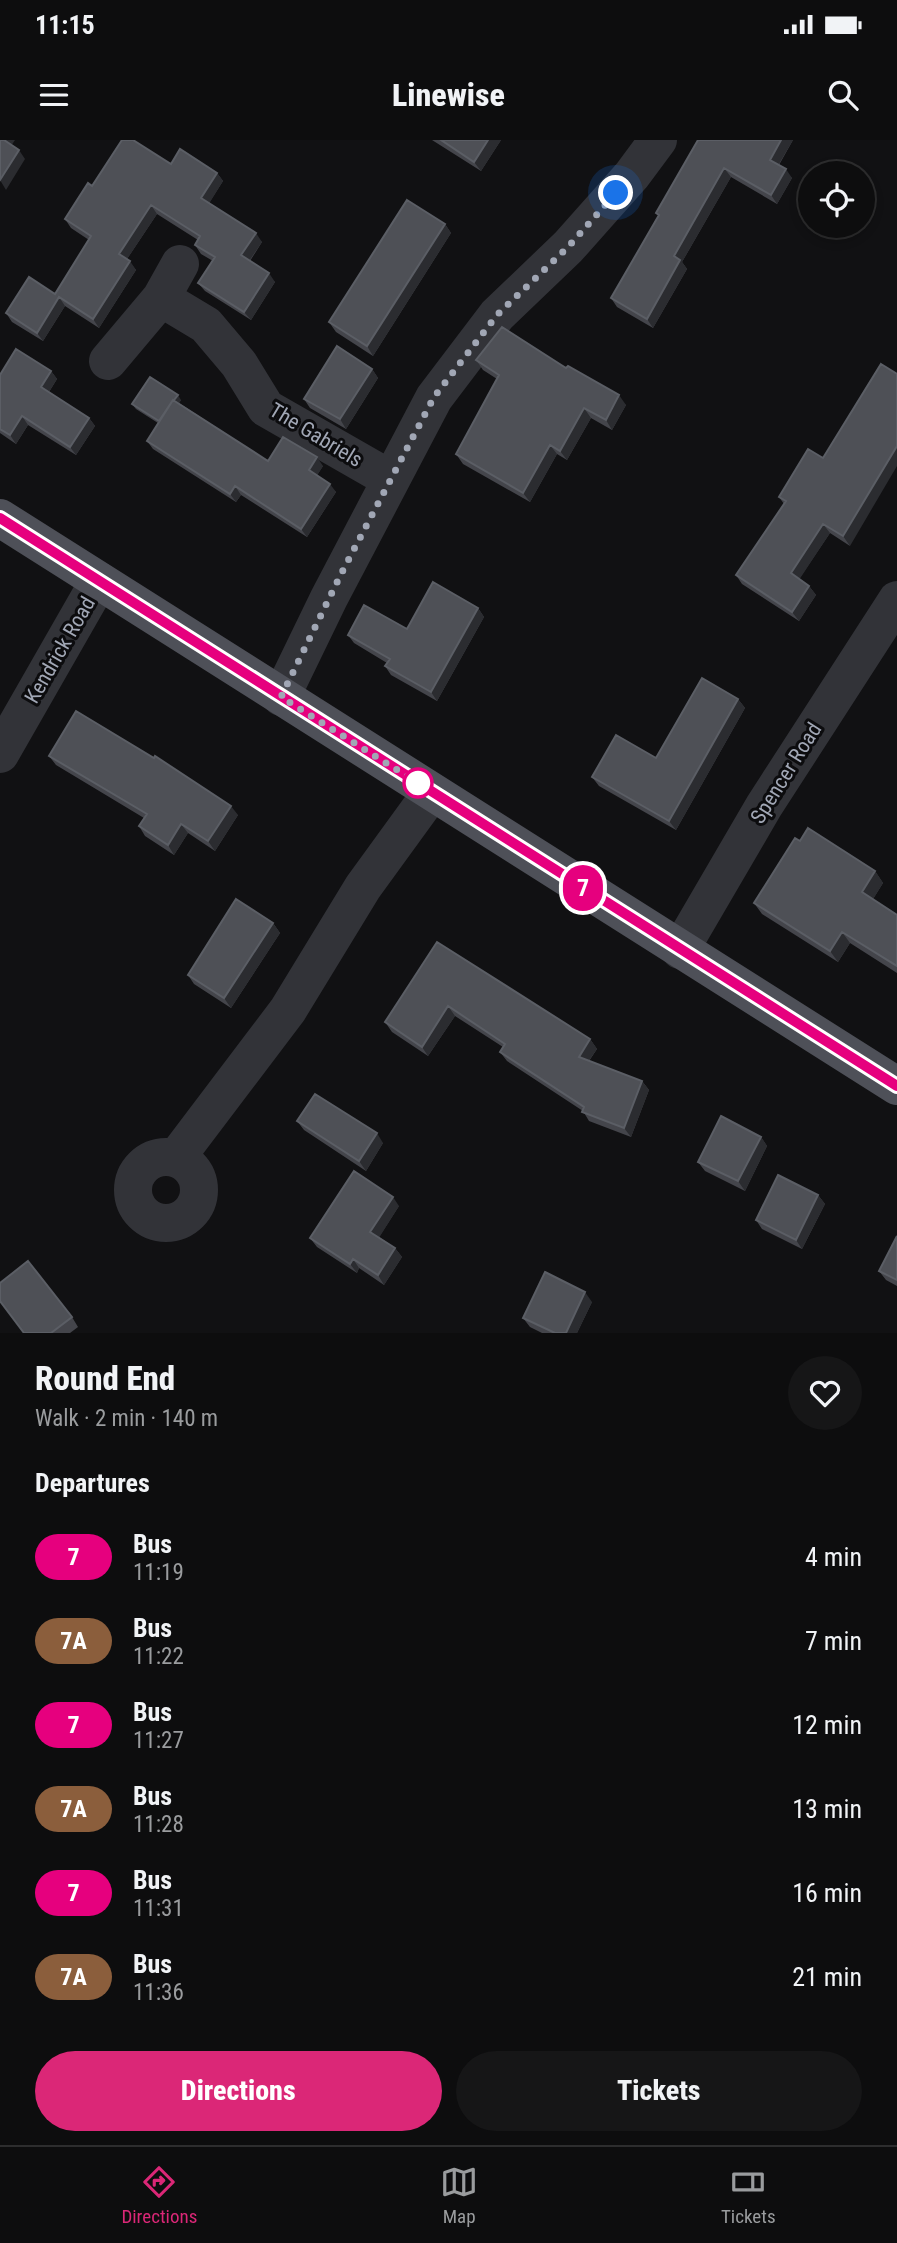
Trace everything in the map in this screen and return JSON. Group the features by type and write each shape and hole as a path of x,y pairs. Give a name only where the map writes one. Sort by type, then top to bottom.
{"main road":[{"path":"0,518 897,1086"}],"street":[{"path":"281,697 434,397 497,315 568,247 632,175 658,140"},
{"path":"108,361 161,298 180,264"},
{"name":"The Gabriels","path":"161,298 205,325 239,364 266,408 390,479"},
{"name":"Kendrick Road","path":"0,754 99,581"},
{"name":"Spencer Road","path":"680,950 764,806 897,600"},
{"path":"176,1158 288,1010 363,887 432,792"}],"building":[{"path":"0,140 19,150 0,180"},
{"path":"122,140 133,140 171,164 180,149 217,173 201,198 256,233 241,255 269,273 244,312 198,283 215,257 195,245 200,236 151,205 119,254 130,261 93,319 59,297 37,333 6,313 29,277 55,294 91,236 65,219 88,183 92,186"},
{"path":"441,140 488,140 474,162"},
{"path":"698,140 781,140 770,160 786,169 771,195 724,168 674,256 680,260 647,319 611,298"},
{"path":"407,200 445,224 367,346 329,322"},
{"path":"502,327 566,368 568,366 619,395 606,420 584,408 560,451 550,445 523,493 456,454 499,375 476,360"},
{"path":"337,346 372,369 340,419 304,399"},
{"path":"16,349 51,371 41,387 89,418 70,447 22,416 10,435 0,429 0,375"},
{"path":"881,364 897,374 897,446 843,536 823,524 791,573 809,586 792,612 736,575 786,501 779,497 808,449 823,458"},
{"path":"150,377 178,395 159,421 132,404"},
{"path":"173,400 268,461 283,437 317,457 309,470 330,484 301,529 235,486 230,494 147,441"},
{"path":"433,582 478,608 431,692 385,666 390,659 348,635 364,605 407,629"},
{"path":"702,678 738,699 669,821 592,777 616,735 656,758"},
{"path":"76,711 154,758 155,756 231,806 208,841 181,824 168,845 139,826 147,814 49,756"},
{"path":"808,828 875,871 862,892 897,915 897,966 842,932 830,951 754,903 795,838 800,841"},
{"path":"236,899 273,923 224,998 188,975"},
{"path":"437,942 590,1039 579,1057 642,1081 624,1128 582,1112 584,1107 500,1052 505,1044 448,1006 422,1047 385,1022"},
{"path":"315,1094 377,1133 359,1161 297,1121"},
{"path":"721,1116 761,1137 738,1181 698,1162"},
{"path":"354,1171 393,1197 370,1232 395,1248 378,1275 353,1259 350,1264 310,1238"},
{"path":"778,1175 818,1195 796,1240 756,1220"},
{"path":"897,1236 897,1280 879,1271"},
{"path":"28,1261 72,1317 51,1333 24,1333 0,1301 0,1283"},
{"path":"545,1272 585,1292 566,1333 555,1333 523,1318"}],"bus line":[{"name":"7","path":"0,518 897,1086"}],"route":[{"path":"418,783 281,697 341,574 434,397 497,315 568,247 616,193"}]}
